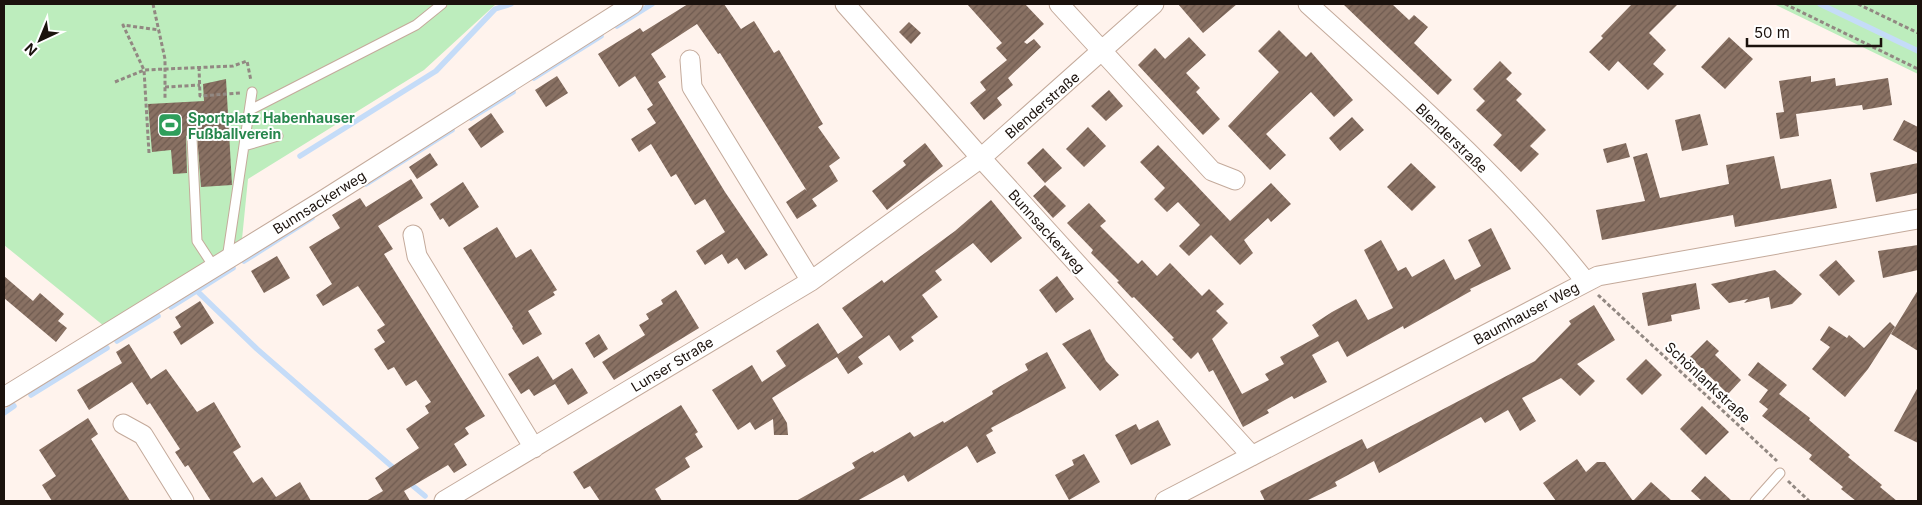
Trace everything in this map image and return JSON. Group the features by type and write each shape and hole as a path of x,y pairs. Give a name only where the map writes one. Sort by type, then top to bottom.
{"street":[{"name":"Bunnsackerweg","path":"4,396 221,263 633,4"},
{"name":"Bunnsackerweg","path":"845,4 981,158 1252,456"},
{"path":"1059,4 1212,171 1235,180"},
{"name":"Blenderstraße","path":"981,158 1154,4"},
{"name":"Blenderstraße","path":"1308,4 1474,158 1525,210 1586,282"},
{"path":"690,60 692,87 811,281"},
{"name":"Lunser Straße","path":"444,501 811,281 981,158"},
{"name":"Baumhauser Weg","path":"1165,501 1598,276 1918,219"},
{"path":"413,235 417,256 534,448"},
{"path":"123,424 143,435 184,501"}],"lane":[{"path":"250,110 416,25 442,4"},
{"path":"221,263 244,146 252,92"},
{"path":"244,146 278,136"},
{"path":"192,138 197,241 221,263"},
{"path":"1755,501 1780,474"}],"path":[{"path":"153,4 159,30 164,69 165,98"},
{"path":"1785,4 1918,69"},
{"path":"1858,4 1918,33"},
{"path":"149,153 144,70 123,25 159,30"},
{"path":"115,82 144,70 199,67 233,66 247,61 252,92 200,96 199,67"},
{"path":"165,87 200,85"},
{"name":"Schönlankstraße","path":"1586,282 1777,461 1780,474 1809,501"}],"green space":[{"name":"Sportplatz Habenhauser Fußballverein","path":"4,4 496,4 424,70 248,179 242,239 104,326 4,245"},
{"path":"1774,4 1914,4 1918,6 1918,74"}],"building":[{"path":"688,4 724,4 741,29 754,21 774,53 779,50 823,124 818,127 840,158 829,166 838,181 812,199 817,206 797,219 786,202 805,189 807,191 720,53 718,54 697,24 651,54 666,77 658,82 725,192 768,255 745,270 737,258 728,264 722,254 705,265 696,251 725,232 705,199 695,205 676,174 671,177 651,144 639,152 631,139 656,123 647,109 653,105 635,76 619,87 598,54 640,28 643,32"},
{"path":"967,4 1025,4 1044,24 1024,42 1027,44 1034,39 1041,47 1008,78 1013,85 997,98 1002,105 984,120 970,103 986,90 980,82 1007,60 996,48 1002,43"},
{"path":"1178,4 1237,4 1203,33"},
{"path":"1343,4 1392,4 1409,20 1414,15 1428,27 1414,43 1452,80 1438,95"},
{"path":"1632,4 1678,4 1649,33 1666,50 1653,64 1664,74 1648,90 1618,61 1609,71 1589,52 1603,38 1601,36"},
{"path":"909,22 921,33 911,44 899,32"},
{"path":"1279,30 1306,57 1311,52 1353,100 1334,117 1311,92 1266,134 1286,155 1270,170 1228,126 1279,72 1258,51"},
{"path":"1189,37 1206,55 1186,73 1200,88 1196,92 1220,119 1203,135 1138,65 1155,48 1165,59"},
{"path":"1729,37 1753,59 1725,89 1701,67"},
{"path":"1500,61 1512,73 1506,79 1522,94 1516,100 1546,130 1530,146 1539,154 1521,172 1493,145 1502,135 1476,110 1485,101 1473,89"},
{"path":"557,76 568,93 546,107 535,90"},
{"path":"1811,76 1811,82 1835,78 1836,86 1888,78 1892,105 1863,110 1862,105 1796,114 1799,136 1780,139 1776,113 1784,112 1779,81"},
{"path":"226,79 232,185 201,187 197,135 192,132 186,136 187,173 173,174 171,150 152,152 148,104 204,101 203,84"},
{"path":"1109,90 1123,106 1106,121 1091,106"},
{"path":"491,113 504,132 481,148 468,129"},
{"path":"1700,114 1708,145 1682,151 1675,120"},
{"path":"1352,117 1364,130 1340,151 1329,138"},
{"path":"1904,120 1918,127 1918,153 1893,140"},
{"path":"1088,127 1106,146 1084,167 1066,149"},
{"path":"925,143 943,166 887,210 872,191 906,165 903,161"},
{"path":"1626,143 1630,157 1607,163 1603,149"},
{"path":"1158,145 1230,221 1271,183 1291,204 1271,222 1268,218 1244,240 1253,253 1240,265 1211,235 1189,256 1179,246 1200,225 1178,202 1167,212 1154,199 1165,188 1140,162"},
{"path":"1043,148 1062,168 1045,183 1027,163"},
{"path":"430,153 438,165 417,179 409,167"},
{"path":"1647,153 1660,198 1729,184 1726,165 1774,156 1781,189 1831,179 1837,208 1735,227 1733,215 1602,240 1596,210 1645,201 1633,157"},
{"path":"1411,163 1436,187 1412,211 1387,187"},
{"path":"1918,163 1918,193 1876,202 1870,173"},
{"path":"411,179 423,198 378,226 393,249 384,254 485,416 465,428 469,434 454,444 467,465 454,473 448,465 404,491 410,501 366,501 383,491 375,478 419,448 406,429 429,413 425,406 431,402 416,380 406,386 394,367 388,370 374,349 385,342 377,330 385,325 358,286 323,306 316,295 332,284 309,247 340,228 332,215 360,198 366,207"},
{"path":"463,182 479,207 449,227 443,218 440,220 430,204"},
{"path":"1045,185 1066,206 1053,218 1033,196"},
{"path":"991,200 1022,238 991,263 973,243 935,271 942,280 922,295 938,317 911,337 914,341 900,351 889,335 858,357 863,364 848,374 837,357 772,398 787,423 788,435 774,435 773,419 755,430 750,422 738,430 712,390 752,365 762,382 786,366 776,351 818,323 838,354 863,337 842,308 882,280 884,283 955,231"},
{"path":"1089,203 1106,221 1100,226 1138,264 1142,260 1157,276 1170,263 1202,296 1209,289 1224,304 1216,311 1228,323 1212,339 1242,394 1269,380 1265,374 1284,364 1280,357 1319,336 1312,325 1332,312 1356,299 1368,320 1393,308 1364,250 1381,240 1398,271 1406,267 1412,277 1444,259 1455,280 1481,266 1468,240 1491,228 1511,269 1470,289 1471,291 1404,329 1403,326 1347,357 1338,341 1312,355 1327,382 1294,399 1292,396 1267,410 1269,413 1243,427 1213,370 1209,372 1198,352 1191,359 1172,339 1174,338 1117,282 1119,281 1091,253 1093,250 1067,223"},
{"path":"497,227 516,258 531,249 557,290 553,292 555,295 528,311 542,334 523,345 463,248"},
{"path":"1918,245 1918,270 1883,278 1878,251"},
{"path":"277,256 290,278 264,293 251,271"},
{"path":"1836,260 1855,281 1839,296 1819,275"},
{"path":"1775,270 1802,294 1792,304 1771,309 1769,297 1744,303 1748,299 1729,303 1711,284"},
{"path":"4,276 33,301 40,293 64,314 58,321 67,328 56,342 4,298"},
{"path":"1057,276 1074,299 1056,313 1039,290"},
{"path":"1696,283 1700,309 1671,315 1672,321 1648,326 1642,293"},
{"path":"676,290 699,328 614,380 602,362 645,335 639,325 649,319 646,314 663,304 661,300"},
{"path":"1918,290 1918,351 1891,334"},
{"path":"200,301 214,323 181,345 173,332 181,327 175,317"},
{"path":"1594,305 1615,340 1577,364 1595,381 1580,396 1561,378 1522,398 1536,421 1520,431 1508,410 1485,423 1481,417 1379,473 1374,461 1335,482 1337,486 1306,501 1265,501 1260,491 1362,439 1367,449 1535,361 1571,324 1569,321"},
{"path":"1890,322 1895,327 1868,369 1845,397 1812,369 1830,347 1820,340 1829,326 1847,338 1849,335 1864,348"},
{"path":"1090,329 1106,361 1119,375 1100,391 1062,344"},
{"path":"599,334 608,349 594,358 585,343"},
{"path":"1707,340 1719,351 1715,355 1741,380 1728,394 1690,357"},
{"path":"129,344 151,379 166,369 197,412 214,402 241,447 233,452 253,483 262,477 276,497 300,482 311,501 211,501 188,465 185,467 175,452 180,449 150,403 147,405 132,382 89,410 77,390 122,363 116,352"},
{"path":"1047,352 1066,388 991,428 993,431 986,435 996,453 977,463 967,446 908,482 904,475 857,501 796,501 855,468 852,463 873,451 874,453 910,432 914,437 943,421 944,423 993,394 992,391 1028,370 1025,364"},
{"path":"538,356 553,380 572,368 588,393 568,405 555,384 534,396 529,389 521,394 508,374"},
{"path":"1646,359 1662,375 1642,395 1626,379"},
{"path":"1758,362 1787,385 1779,394 1810,418 1809,420 1850,455 1848,457 1882,485 1880,487 1897,501 1856,501 1841,489 1843,487 1809,459 1812,455 1762,416 1768,409 1759,402 1768,390 1748,375"},
{"path":"1918,387 1918,443 1894,431"},
{"path":"681,405 698,432 695,434 703,447 685,458 690,467 655,489 662,501 600,501 590,486 584,489 573,472"},
{"path":"1702,406 1729,432 1706,455 1680,429"},
{"path":"88,418 98,434 91,439 130,501 52,501 42,485 56,476 39,450"},
{"path":"1158,420 1171,445 1131,465 1115,435 1136,424 1139,430"},
{"path":"1084,454 1100,482 1069,500 1055,475 1074,465 1072,460"},
{"path":"1577,459 1586,472 1597,462 1605,462 1633,501 1556,501 1543,483"},
{"path":"1705,476 1732,501 1702,501 1691,491"},
{"path":"1651,482 1672,501 1633,501"}],"waterway":[{"path":"300,156 436,71 495,9 511,4"},
{"path":"617,26 652,4"},
{"path":"1820,4 1918,51"},
{"path":"534,78 601,36"},
{"path":"471,118 513,92"},
{"path":"366,184 452,130"},
{"path":"244,261 312,218"},
{"path":"171,307 233,268"},
{"path":"197,291 257,349 397,471"},
{"path":"117,341 158,316"},
{"path":"31,395 107,348"},
{"path":"4,413 14,406"},
{"path":"407,481 425,496"}],"place":[{"name":"Sportplatz Habenhauser Fußballverein","path":"170,125"}]}
